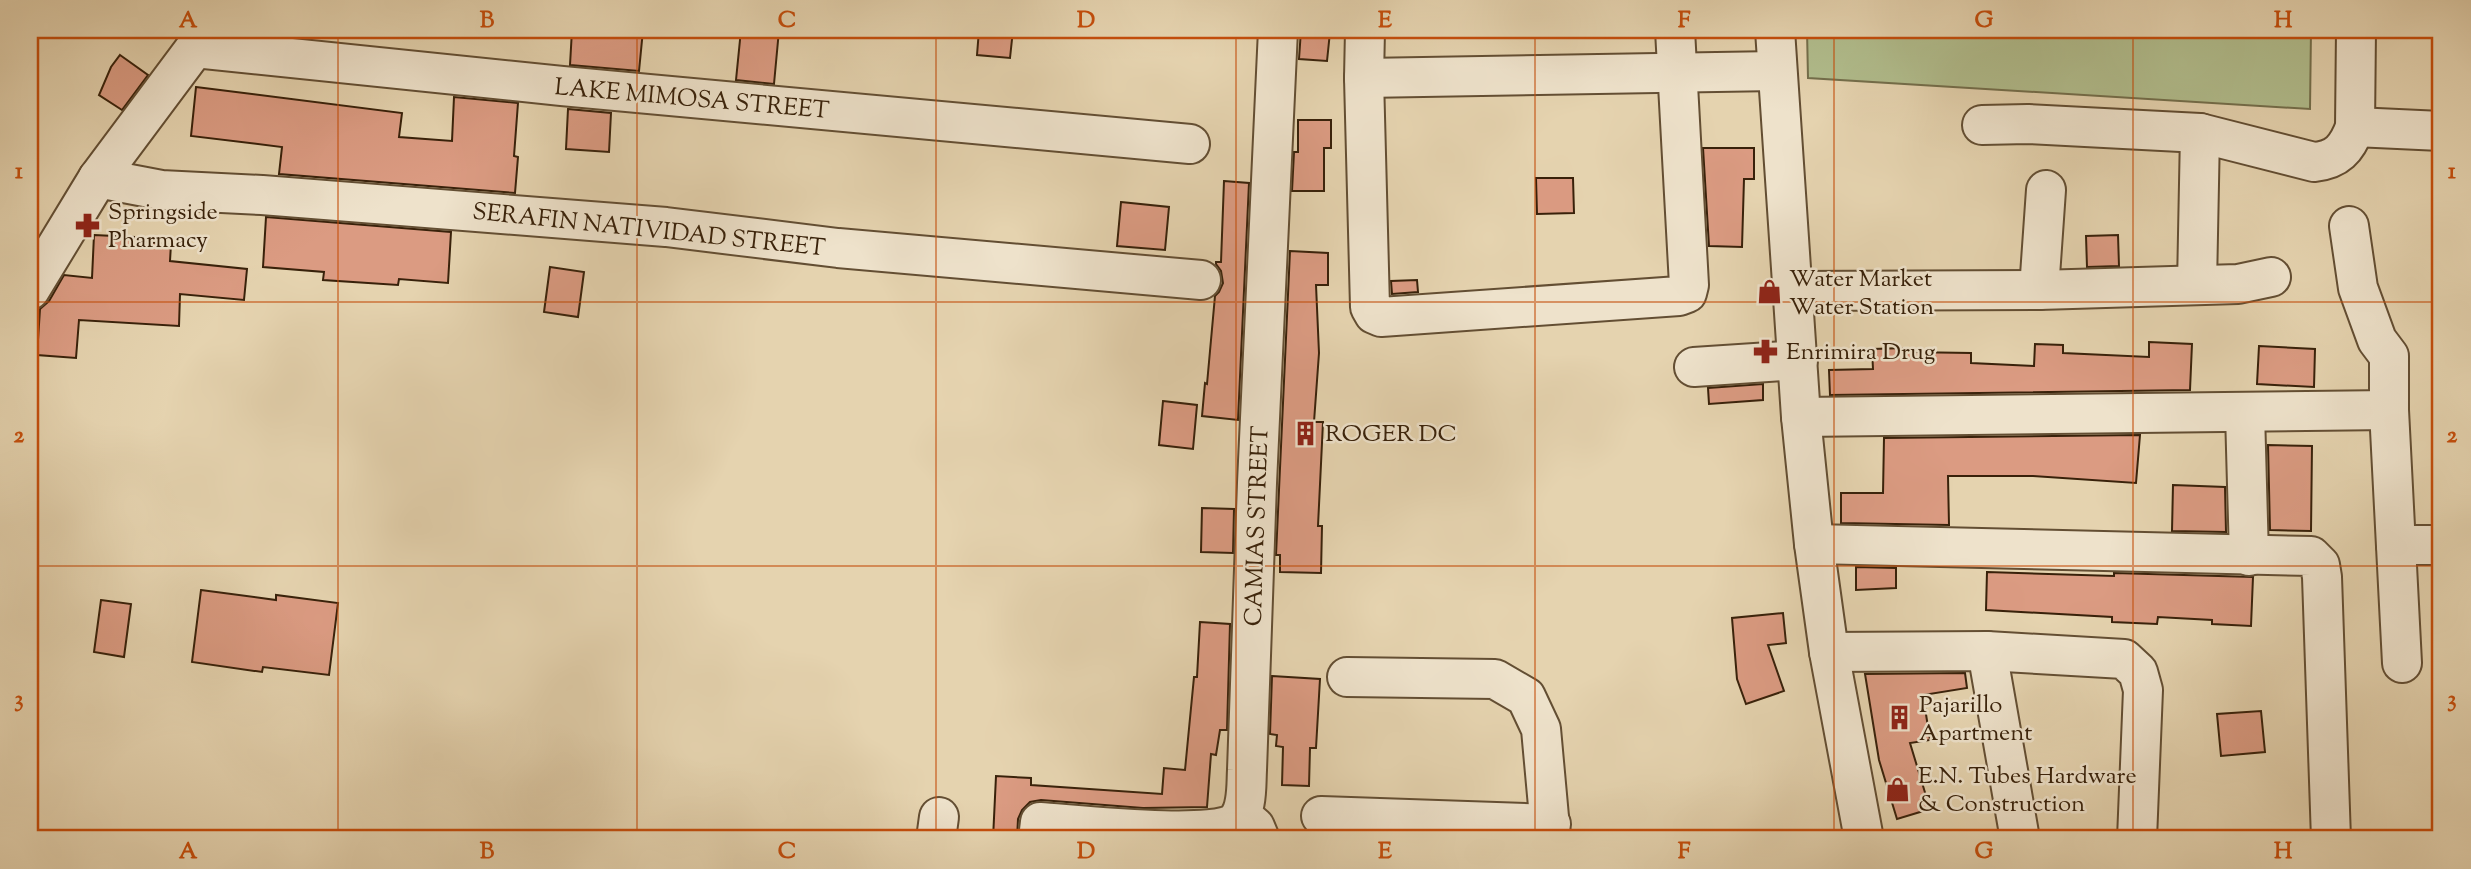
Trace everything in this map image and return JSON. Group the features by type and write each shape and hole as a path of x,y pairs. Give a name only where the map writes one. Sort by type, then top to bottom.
{"street":[{"name":"CAMIAS STREET","path":"1039,831 1199,835 1232,825 1251,827 1247,770 1257,469 1278,30"},
{"path":"1365,30 1370,307 1374,314 1381,317 1679,296 1687,293 1689,285 1675,30"},
{"path":"1775,30 1801,416 1814,544 1829,652 1864,839"},
{"path":"1982,125 2028,124 2200,133 2314,162 2329,160 2341,153 2355,127 2356,30"},
{"path":"30,290 98,178 199,39"},
{"name":"LAKE MIMOSA STREET","path":"199,39 562,86 1189,144"},
{"path":"1364,78 1776,71"},
{"path":"2355,127 2441,131"},
{"path":"2197,285 2200,133"},
{"name":"SERAFIN NATIVIDAD STREET","path":"98,178 161,190 262,195 666,227 838,248 1201,280"},
{"path":"2039,290 2046,190"},
{"path":"2349,226 2358,288 2377,340 2389,356 2389,410 2402,663"},
{"path":"1792,291 2039,290 2238,284 2271,277"},
{"path":"1694,367 1798,360"},
{"path":"1801,416 2389,410"},
{"path":"2245,413 2249,556"},
{"path":"1814,544 2311,556 2320,565 2331,839"},
{"path":"2396,545 2441,545"},
{"path":"1829,652 1987,651 2124,659 2138,673 2143,690 2137,839"},
{"path":"1987,651 2020,839"},
{"path":"1321,816 1551,832 1541,729 1526,697 1495,679 1347,677"}],"green space":[{"path":"1807,30 2311,30 2310,109 1808,78"}],"building":[{"path":"572,30 643,30 639,71 570,65"},
{"path":"741,30 779,30 774,84 736,80"},
{"path":"979,30 1013,30 1010,58 977,55"},
{"path":"1301,30 1330,32 1327,61 1299,59"},
{"path":"120,55 148,75 122,110 99,95 111,67"},
{"path":"196,87 402,113 399,137 452,141 454,97 518,103 514,156 518,157 515,193 279,174 282,147 191,136"},
{"path":"568,109 611,113 609,152 566,149"},
{"path":"1298,120 1331,120 1331,148 1324,148 1324,191 1292,191 1294,152 1298,152"},
{"path":"1703,148 1754,148 1754,179 1744,179 1742,247 1709,246"},
{"path":"1536,178 1573,178 1574,213 1537,214"},
{"path":"1224,181 1249,183 1238,420 1202,416 1215,296 1223,283 1216,262 1221,262"},
{"path":"1121,202 1169,207 1165,250 1117,246"},
{"path":"266,217 451,232 448,283 399,279 398,285 323,280 324,272 263,267"},
{"path":"94,235 134,237 134,241 171,244 170,261 247,269 244,300 180,294 179,326 79,320 76,358 37,355 40,309 49,301 64,275 92,278"},
{"path":"2118,235 2119,266 2087,267 2086,236"},
{"path":"1290,251 1328,253 1328,285 1316,285 1319,353 1314,422 1323,422 1318,526 1322,526 1321,573 1280,572 1280,555 1276,555"},
{"path":"550,267 584,272 578,317 544,312"},
{"path":"1417,280 1418,292 1392,294 1391,281"},
{"path":"2149,342 2192,344 2190,390 1830,395 1829,370 1873,369 1872,349 1906,348 1907,352 1971,353 1971,363 2034,366 2035,344 2063,345 2063,353 2149,357"},
{"path":"2259,346 2315,349 2314,387 2257,384"},
{"path":"1763,384 1763,400 1709,404 1708,388"},
{"path":"1163,401 1197,405 1193,449 1159,445"},
{"path":"2140,435 2136,483 2033,476 1948,476 1949,525 1841,523 1841,493 1883,493 1884,438"},
{"path":"2268,445 2312,446 2311,531 2270,530"},
{"path":"2173,485 2225,487 2226,532 2172,531"},
{"path":"1202,508 1234,509 1233,553 1201,552"},
{"path":"1856,567 1896,568 1896,588 1856,590"},
{"path":"1987,572 2253,577 2251,626 2212,624 2212,620 2158,617 2157,624 2112,622 2112,617 1986,610"},
{"path":"201,590 276,600 276,595 338,603 329,675 263,667 262,672 192,662"},
{"path":"101,600 131,604 124,657 94,652"},
{"path":"1783,613 1786,643 1768,645 1784,691 1746,704 1737,679 1732,618"},
{"path":"1200,622 1230,624 1227,730 1220,730 1216,755 1211,754 1207,807 1143,808 1041,800 1030,802 1022,810 1018,819 1017,839 993,839 996,776 1031,778 1031,785 1162,794 1164,768 1185,770 1194,677 1197,677"},
{"name":"Pajarillo Apartment","path":"1965,673 1967,688 1923,695 1930,740 1910,743 1930,809 1897,819 1879,760 1865,674"},
{"path":"1272,676 1320,679 1316,748 1310,748 1309,786 1282,785 1283,747 1276,746 1277,735 1270,734"},
{"path":"2261,711 2265,752 2221,756 2217,714"}],"place":[{"name":"Springside Pharmacy","path":"88,225"},
{"name":"Water Market Water Station","path":"1769,292"},
{"name":"Enrimira Drug","path":"1766,351"},
{"name":"ROGER DC","path":"1305,433"},
{"name":"Pajarillo Apartment","path":"1899,718"},
{"name":"E.N. Tubes Hardware & Construction","path":"1898,789"}]}
